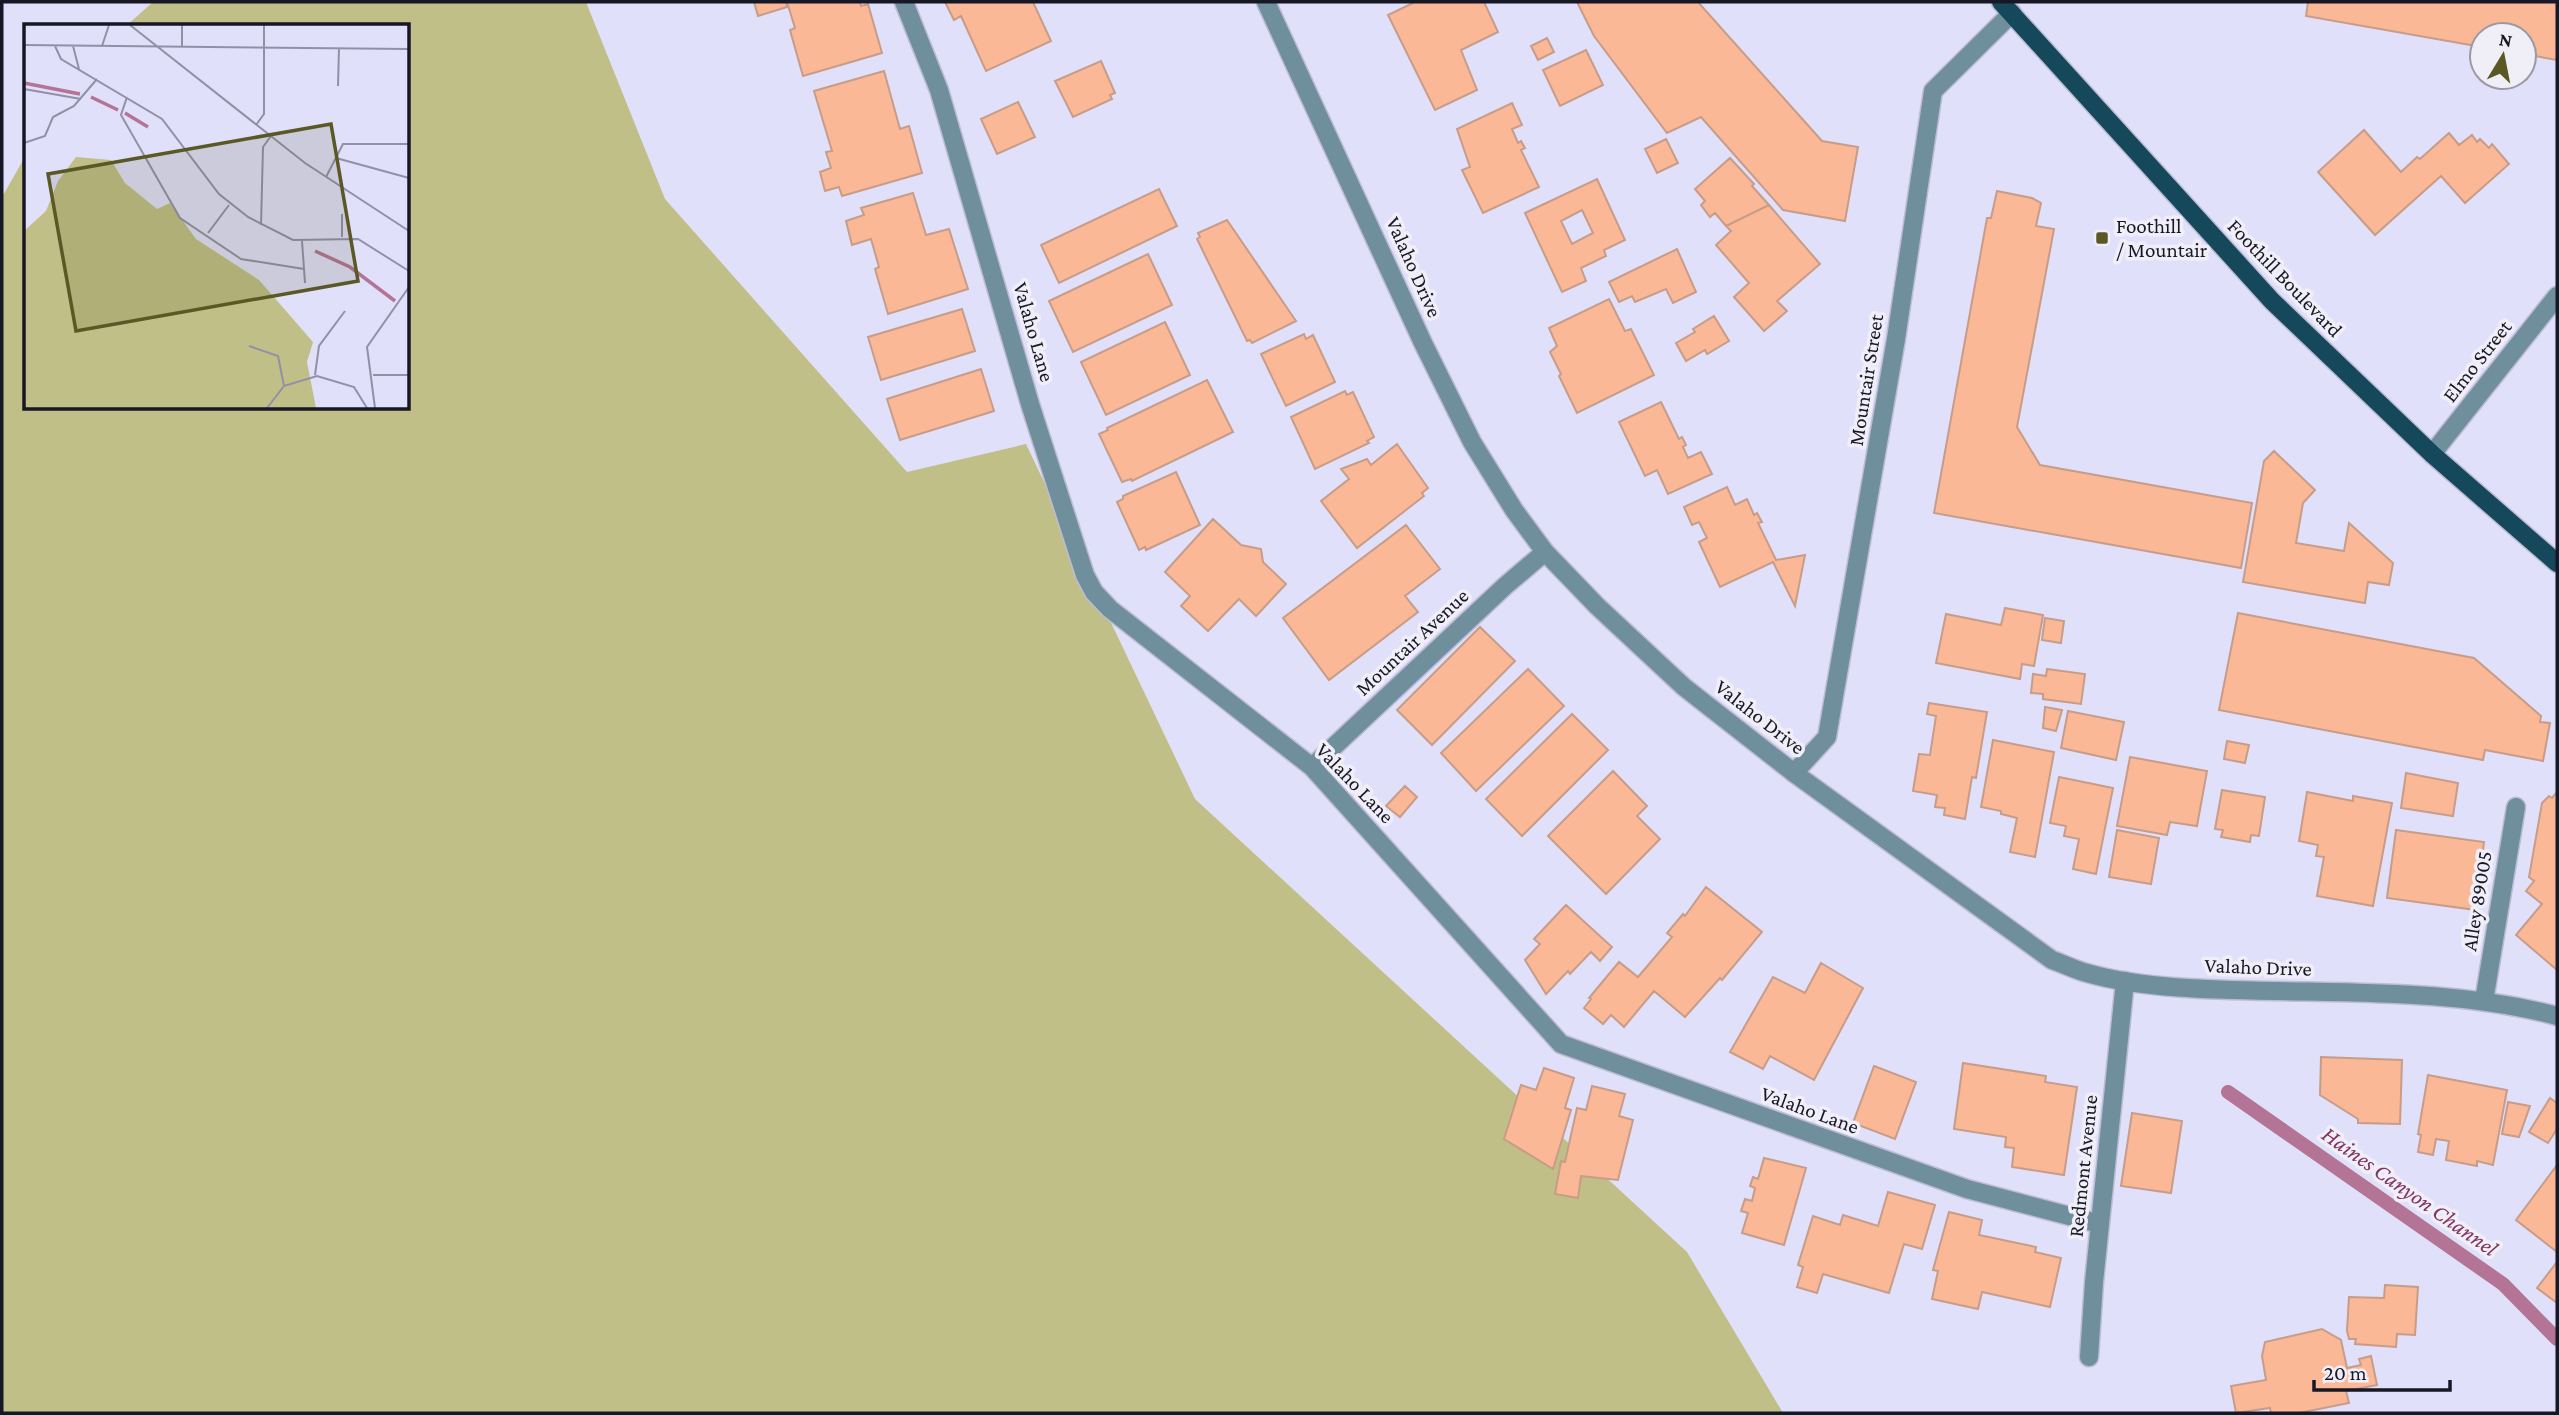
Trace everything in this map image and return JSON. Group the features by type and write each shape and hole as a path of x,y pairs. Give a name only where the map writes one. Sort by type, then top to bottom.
{"main road":[{"name":"Foothill Boulevard","path":"2007,8 2272,301 2432,454 2557,563"}],"street":[{"name":"Valaho Lane","path":"904,2 939,90 1030,404 1085,575 1094,592 1110,609 1312,767 1561,1044 1967,1189 2100,1224"},
{"name":"Valaho Drive","path":"1266,2 1423,343 1472,442 1514,510 1545,552 1597,606 1685,687 1794,772 2052,960 2087,973 2126,981 2219,990 2349,992 2484,1002 2516,1005 2557,1016"},
{"name":"Mountair Street","path":"1794,772 1827,737 1896,339 1933,91 2007,8"},
{"name":"Elmo Street","path":"2432,454 2556,301"},
{"name":"Mountair Avenue","path":"1312,767 1505,586 1545,552"},
{"name":"Alley 89005","path":"2484,1002 2516,807"},
{"name":"Redmont Avenue","path":"2089,1357 2126,981"}],"shaded area":[{"path":"153,2 586,2 665,199 907,472 1026,444 1195,799 1687,1252 1783,1413 2,1413 2,197 24,158 24,410 410,410 410,24 128,24"}],"building":[{"path":"754,2 786,2 787,7 758,16"},
{"path":"787,2 860,2 861,6 868,4 882,53 803,76 790,30 795,28"},
{"path":"945,2 1033,2 1051,41 986,71 961,16 954,20"},
{"path":"1415,2 1484,2 1498,32 1461,50 1477,90 1435,110 1388,15"},
{"path":"1577,2 1698,2 1822,141 1858,147 1845,221 1783,210 1701,117 1667,133 1594,36"},
{"path":"2308,2 2557,2 2557,60 2538,57 2538,21 2468,21 2468,45 2306,16"},
{"path":"1547,38 1554,52 1538,60 1531,46"},
{"path":"1586,50 1603,85 1560,106 1543,70"},
{"path":"1101,61 1115,93 1110,95 1112,99 1073,117 1055,81"},
{"path":"884,71 900,129 909,126 922,173 842,196 839,187 825,191 820,172 831,168 826,152 832,151 814,91"},
{"path":"1018,102 1035,137 997,154 981,119"},
{"path":"1512,103 1522,125 1512,129 1518,143 1521,141 1525,148 1521,150 1539,187 1483,213 1462,170 1470,167 1457,129"},
{"path":"2364,130 2401,172 2449,133 2459,145 2472,135 2477,142 2480,139 2489,148 2492,144 2509,164 2465,203 2441,176 2375,235 2318,172"},
{"path":"1666,139 1678,163 1657,173 1645,149"},
{"path":"1730,158 1769,205 1726,226 1715,213 1710,217 1701,205 1705,201 1695,189"},
{"path":"1597,179 1625,240 1604,250 1606,256 1581,268 1586,281 1562,292 1525,213","holes":["1582,210 1593,233 1572,244 1561,221"]},
{"path":"1159,189 1177,226 1059,283 1041,245"},
{"path":"1997,191 2032,198 2041,203 2036,226 2054,229 2017,427 2040,465 2252,503 2241,568 1934,513 1987,218 1991,218"},
{"path":"913,193 926,235 949,229 968,289 888,314 875,269 879,267 871,239 852,245 846,221 864,215 861,208"},
{"path":"1769,205 1820,264 1777,301 1787,311 1764,331 1734,297 1749,283 1716,245 1731,231 1726,226"},
{"path":"1227,220 1296,321 1252,343 1247,341 1197,239 1200,237 1198,233"},
{"path":"1677,249 1696,292 1673,303 1666,289 1635,302 1632,296 1619,302 1609,282"},
{"path":"1148,254 1172,305 1073,352 1049,301"},
{"path":"1609,299 1625,331 1631,329 1654,375 1577,413 1550,352 1557,346 1549,328"},
{"path":"962,309 975,351 881,380 868,337"},
{"path":"1714,316 1729,341 1707,354 1705,350 1686,361 1676,343"},
{"path":"1165,322 1190,375 1106,415 1081,362"},
{"path":"1304,334 1306,339 1313,335 1335,382 1286,406 1261,354"},
{"path":"981,369 994,411 900,440 887,399"},
{"path":"1207,380 1233,432 1132,481 1122,482 1099,434"},
{"path":"1345,391 1347,395 1353,392 1374,437 1367,441 1369,443 1315,469 1291,417"},
{"path":"1661,402 1679,439 1682,437 1686,445 1683,447 1688,458 1701,452 1712,474 1668,494 1657,470 1645,476 1619,422"},
{"path":"1397,444 1428,488 1422,493 1424,496 1357,548 1321,501 1349,479 1341,469 1367,459 1371,465"},
{"path":"2274,451 2315,490 2303,503 2296,543 2344,551 2349,523 2393,563 2389,585 2368,582 2365,603 2243,582 2264,461"},
{"path":"1176,472 1200,525 1146,550 1145,547 1139,550 1117,502 1123,499 1123,496"},
{"path":"1727,487 1735,505 1747,499 1754,515 1757,513 1762,522 1758,523 1776,560 1805,555 1795,606 1773,562 1720,587 1699,542 1707,538 1699,522 1692,525 1684,507"},
{"path":"1213,519 1241,545 1261,549 1263,562 1286,584 1256,616 1239,599 1208,631 1181,606 1190,596 1165,572"},
{"path":"1406,525 1440,569 1405,596 1418,612 1329,680 1283,618"},
{"path":"2005,608 2043,615 2034,666 2022,664 2020,679 1936,663 1946,614 2001,625"},
{"path":"2238,613 2474,658 2541,716 2540,722 2550,723 2543,761 2485,750 2483,760 2219,710"},
{"path":"2045,618 2064,621 2061,643 2042,640"},
{"path":"1480,627 1515,661 1432,745 1397,710"},
{"path":"1528,669 1564,706 1476,791 1441,753"},
{"path":"2047,669 2085,674 2081,704 2043,699 2043,694 2031,693 2033,674 2046,676"},
{"path":"1929,703 1987,712 1976,778 1972,777 1965,819 1944,815 1945,808 1935,807 1937,795 1913,791 1919,754 1930,755 1936,716 1927,714"},
{"path":"2045,707 2062,710 2056,731 2043,728"},
{"path":"2068,711 2124,722 2116,760 2061,748"},
{"path":"1572,714 1608,750 1522,836 1486,799"},
{"path":"1993,740 2054,752 2035,857 2010,852 2017,818 1981,807"},
{"path":"2227,741 2249,745 2245,763 2224,759"},
{"path":"2130,757 2207,771 2197,826 2170,822 2167,835 2117,826"},
{"path":"1613,771 1647,806 1637,816 1660,839 1606,894 1548,836"},
{"path":"2406,773 2458,783 2453,816 2401,808"},
{"path":"2059,777 2113,788 2096,874 2073,869 2079,839 2064,836 2066,826 2050,823"},
{"path":"1405,786 1417,797 1400,817 1386,806"},
{"path":"2222,790 2265,797 2259,836 2251,835 2250,842 2221,837 2223,830 2215,829"},
{"path":"2307,792 2353,801 2353,796 2392,803 2373,906 2317,896 2324,857 2316,856 2318,845 2299,841"},
{"path":"2557,792 2557,970 2516,935 2542,904 2526,891 2534,881 2529,877 2542,803"},
{"path":"2117,830 2159,838 2151,884 2109,877"},
{"path":"2396,830 2484,842 2476,910 2387,898"},
{"path":"1706,887 1762,932 1722,980 1720,978 1685,1017 1654,991 1624,1027 1611,1015 1603,1024 1584,1008 1619,962 1638,977 1672,937 1667,933 1683,914 1685,916"},
{"path":"1566,905 1612,947 1600,961 1591,952 1546,994 1525,960 1540,944 1534,939"},
{"path":"1821,963 1863,988 1814,1080 1770,1056 1763,1069 1730,1052 1773,977 1805,993"},
{"path":"2321,1057 2402,1060 2400,1124 2358,1123 2358,1119 2320,1095"},
{"path":"1963,1063 2046,1076 2045,1082 2077,1087 2064,1175 2012,1167 2014,1148 2005,1147 2006,1137 1954,1129"},
{"path":"1874,1066 1916,1082 1895,1139 1853,1123"},
{"path":"1544,1068 1574,1078 1565,1108 1571,1110 1553,1169 1504,1139 1521,1085 1536,1090"},
{"path":"2428,1075 2507,1090 2493,1165 2477,1161 2477,1166 2446,1160 2449,1141 2436,1139 2433,1155 2418,1152 2421,1135 2418,1134"},
{"path":"1592,1086 1625,1094 1619,1116 1633,1120 1618,1180 1581,1176 1578,1198 1555,1194 1561,1161 1565,1162 1577,1108 1586,1110"},
{"path":"2550,1098 2557,1103 2557,1129 2548,1143 2529,1132"},
{"path":"2508,1102 2530,1106 2519,1137 2502,1134"},
{"path":"2132,1113 2182,1121 2171,1193 2121,1186"},
{"path":"1764,1158 1806,1168 1784,1245 1742,1233 1748,1213 1741,1211 1745,1199 1752,1201 1755,1188 1750,1186 1753,1177 1758,1179"},
{"path":"2557,1165 2557,1252 2516,1220"},
{"path":"1888,1192 1935,1205 1922,1249 1904,1244 1889,1293 1823,1274 1817,1293 1797,1287 1803,1267 1798,1265 1813,1216 1840,1225 1843,1215 1878,1226"},
{"path":"1949,1212 1982,1220 1979,1235 2036,1247 2035,1252 2061,1258 2050,1307 1982,1292 1978,1309 1932,1299 1938,1271 1933,1270"},
{"path":"2557,1262 2557,1303 2537,1288"},
{"path":"2385,1285 2418,1287 2415,1335 2397,1334 2396,1347 2355,1344 2356,1339 2349,1339 2347,1331 2349,1297 2384,1298"},
{"path":"2322,1329 2341,1340 2347,1368 2361,1365 2359,1359 2371,1356 2377,1385 2346,1391 2349,1403 2299,1413 2271,1413 2270,1408 2236,1413 2231,1386 2266,1380 2262,1356 2265,1342"}],"waterway":[{"name":"Haines Canyon Channel","path":"2228,1092 2503,1284 2557,1339"}],"place":[{"name":"Foothill / Mountair","path":"2102,238"}]}
